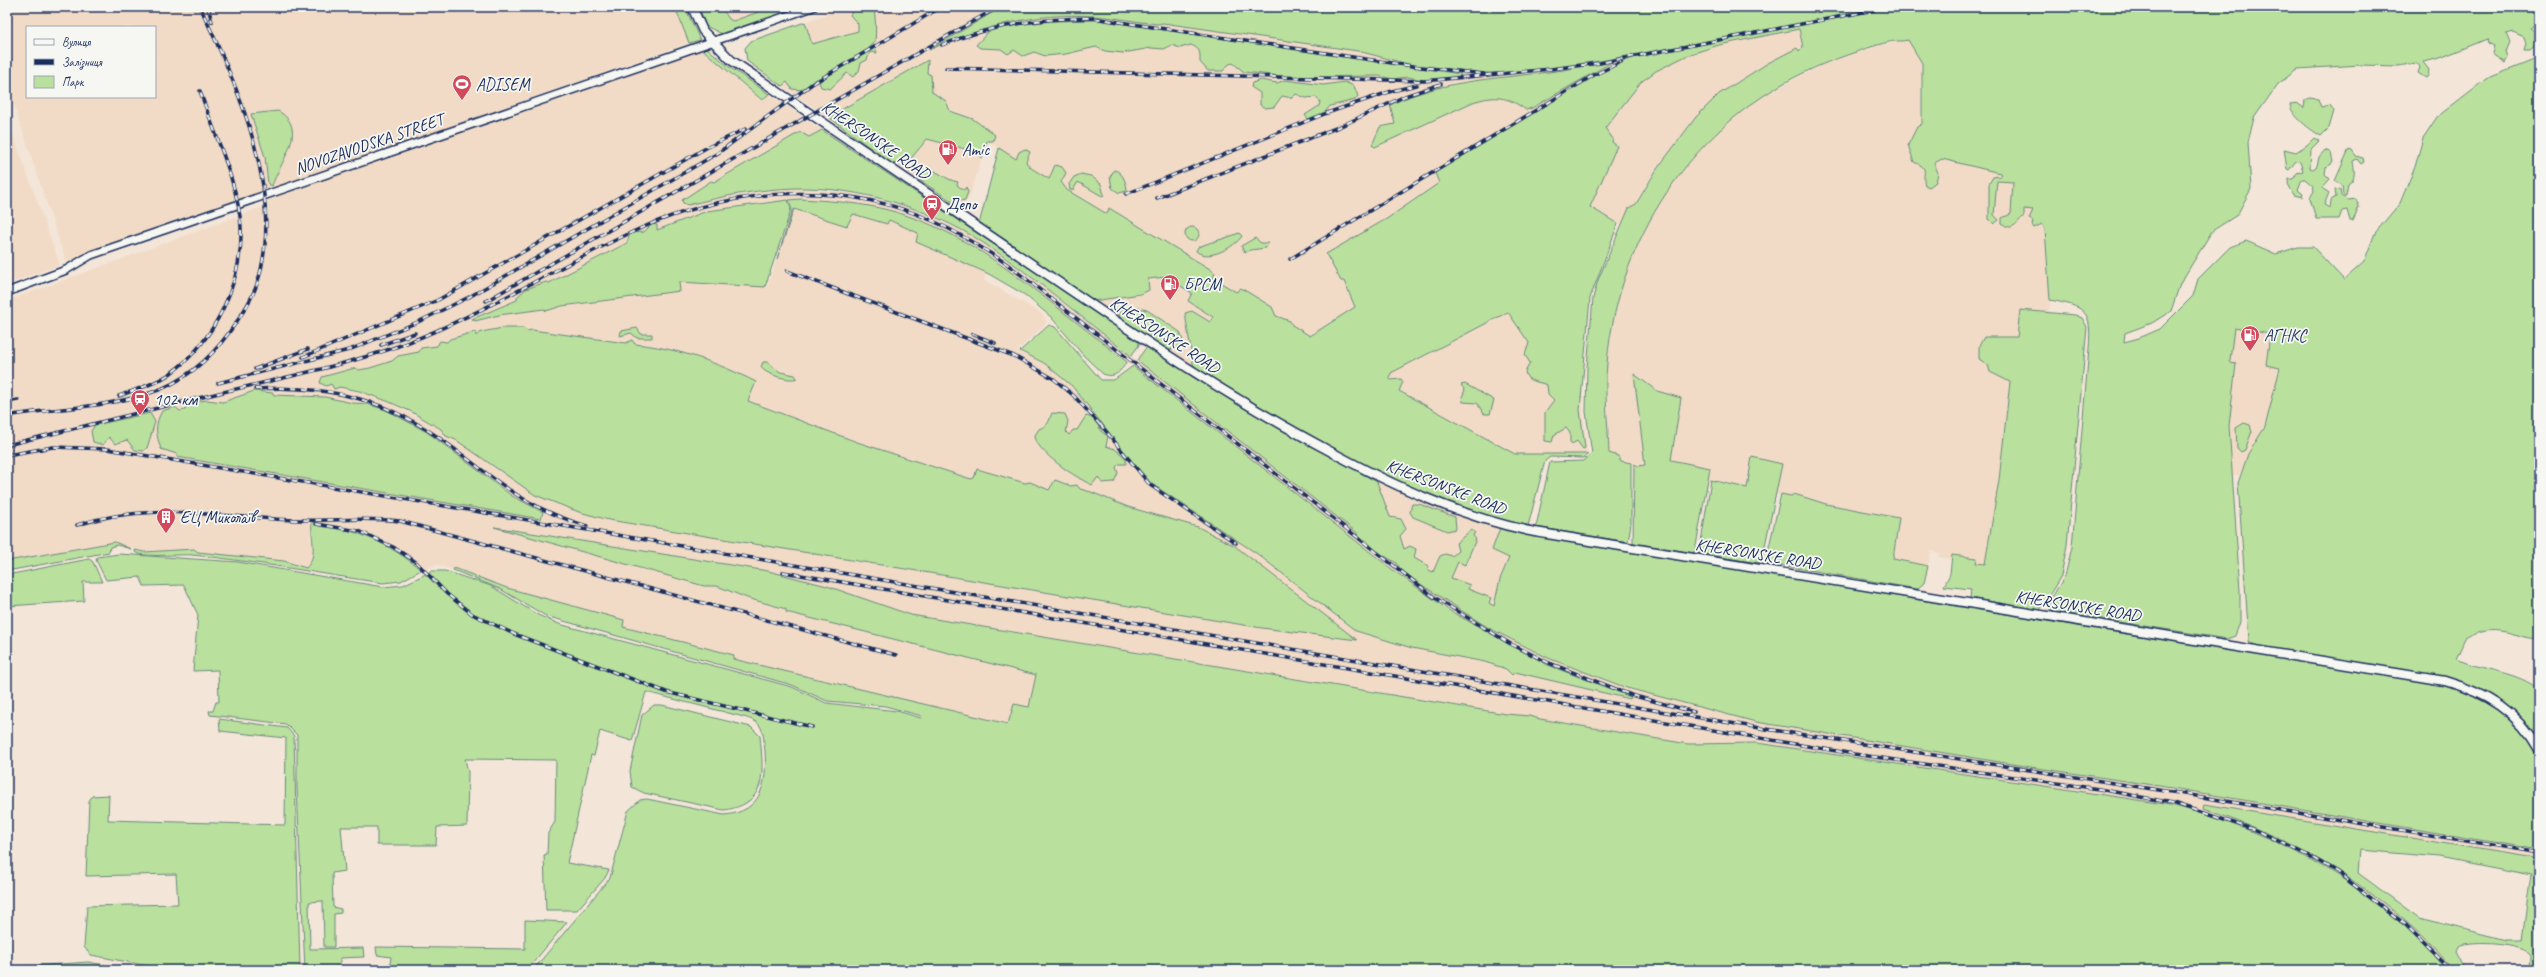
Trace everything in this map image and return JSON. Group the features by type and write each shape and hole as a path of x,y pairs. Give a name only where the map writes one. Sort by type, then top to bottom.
{"main road":[{"name":"KHERSONSKE ROAD","path":"692,7 696,19 712,42 731,60 1191,371 1283,426 1371,474 1478,519 1528,531 1644,552 1762,569 2446,681 2480,693 2499,704 2517,720 2539,750"}],"street":[{"name":"NOVOZAVODSKA STREET","path":"7,292 66,270 91,255 812,7"}],"shaded area":[{"path":"7,7 675,7 689,43 66,261 7,85"},
{"path":"721,7 773,7 733,21 729,19"},
{"path":"845,7 1794,12 1803,47 1799,51 1797,48 1768,63 1719,94 1691,124 1657,169 1639,197 1626,227 1589,207 1529,343 1536,361 1531,380 1583,389 1583,413 1588,454 1515,454 1379,380 925,103 832,115 830,118 782,86 860,30 812,44 805,22"},
{"path":"1908,39 1921,56 1921,154 2040,170 2051,297 2038,390 1999,480 1985,565 1938,557 1939,553 1931,551 1928,566 1893,559 1899,518 1747,489 1609,459 1606,364 1619,294 1631,259 1649,219 1671,185 1689,160 1713,134 1758,98 1828,62 1878,46"},
{"path":"702,49 761,100 769,94 822,130 805,139 800,132 688,205 718,198 796,188 851,193 907,207 961,230 981,242 1039,284 1442,597 1510,639 1548,658 1627,688 1756,722 2166,787 2539,850 2539,859 2204,804 2203,809 2281,839 2338,871 2382,902 2425,938 2454,970 2447,970 2405,927 2336,874 2279,843 2236,825 2171,805 1757,743 1688,744 911,615 819,585 768,571 499,528 704,586 717,586 747,598 787,609 786,612 1036,675 1029,708 1008,724 733,659 733,655 622,627 624,621 507,588 454,568 453,570 437,565 421,570 395,550 373,539 347,529 312,522 310,537 315,549 312,562 306,568 284,561 198,552 194,549 144,552 115,542 7,561 7,301 268,205 268,198","holes":["800,199 833,201 898,212 930,224 976,248 1005,267 1423,592 1474,626 1525,654 1482,661 1412,648 1356,631 1237,539 1152,483 1072,386 1044,363 1018,350 1046,324 1045,318 1041,313 984,280 987,273 916,242 918,233 889,220 887,224 853,214 847,226 794,209 767,287 679,282 679,291 499,315 475,320 473,319 525,296 620,246 670,225 757,203","537,332 633,344 709,361 756,382 748,401 857,442 971,479 974,478 977,469 1049,490 1055,480 1128,507 1198,527 1356,639 1262,628 609,520 550,501 501,472 441,429 387,401 338,386 334,376","243,398 405,422 435,438 512,496 543,512 541,519 177,457 181,411"]},
{"path":"7,117 60,265 7,284"},
{"path":"927,139 977,152 982,158 969,198 959,210 892,164 910,161"},
{"path":"1166,277 1192,293 1189,302 1213,317 1210,322 1192,311 1185,313 1193,364 1197,370 1093,301 1141,294 1148,291 1148,279"},
{"path":"2232,282 2289,288 2274,405 2261,435 2239,475 2231,475 2222,395"},
{"path":"1377,482 1457,516 1500,528 1495,542 1527,552 1499,622 1385,547 1386,508"}],"green space":[{"path":"675,7 685,7 700,40 689,43"},
{"path":"699,7 721,7 729,19 733,21 773,7 801,7 722,34 706,26"},
{"path":"855,7 873,7 876,24 875,42 867,50 821,78 814,80 802,90 792,89 787,82 782,86 747,61 745,48 751,41 805,22 812,44 858,31 858,24 850,15"},
{"path":"1002,7 2539,7 2539,22 2530,28 2539,35 2539,42 2530,50 2524,50 2526,43 2524,37 2513,32 2506,34 2510,42 2506,52 2508,58 2505,63 2492,54 2494,46 2488,43 2487,39 2440,58 2423,62 2429,70 2426,78 2418,73 2420,67 2417,63 2398,66 2360,65 2298,69 2278,84 2254,118 2248,142 2251,189 2237,215 2212,231 2180,284 2171,311 2152,323 2125,333 2124,342 2139,338 2160,329 2193,296 2198,279 2230,247 2246,241 2276,254 2298,247 2313,247 2344,280 2364,262 2375,233 2400,203 2415,167 2423,138 2437,117 2486,79 2539,58 2539,639 2503,632 2486,631 2465,639 2456,659 2522,679 2539,690 2539,745 2519,718 2507,707 2465,683 2367,664 2256,646 2249,641 2238,483 2248,454 2265,427 2280,368 2266,365 2270,334 2234,328 2230,360 2231,363 2236,364 2229,426 2240,591 2240,622 2235,636 2227,639 2050,611 2049,602 2065,576 2072,547 2090,335 2089,325 2084,312 2079,308 2050,300 2045,229 2042,224 2034,228 2032,225 2033,221 2029,219 2033,210 2024,209 2024,216 2012,227 2006,226 2002,223 2002,218 2011,214 2013,182 1997,181 1994,215 1999,220 1994,224 1989,219 1989,184 1993,177 2001,176 2000,173 1942,159 1934,163 1938,173 1936,182 1929,187 1925,185 1924,169 1919,164 1914,162 1908,145 1917,127 1922,124 1922,63 1908,40 1884,43 1828,62 1783,84 1742,111 1706,144 1675,181 1649,222 1629,266 1615,314 1606,374 1609,453 1618,456 1621,461 1631,463 1631,523 1628,542 1536,527 1550,462 1584,461 1592,454 1586,412 1587,368 1593,298 1598,280 1629,208 1636,204 1657,169 1696,117 1719,94 1768,63 1797,48 1799,51 1803,47 1799,29 1719,45 1688,55 1656,71 1641,82 1605,128 1613,139 1612,142 1617,146 1590,207 1618,224 1590,298 1580,410 1585,448 1583,449 1577,441 1572,444 1570,442 1570,433 1566,428 1554,435 1552,442 1545,441 1545,412 1554,400 1548,394 1547,385 1530,380 1526,376 1525,372 1530,363 1525,355 1529,343 1508,312 1391,373 1389,378 1391,380 1401,379 1403,382 1399,391 1515,454 1588,454 1584,458 1550,457 1545,461 1528,526 1478,515 1404,486 1333,450 1197,370 1193,364 1185,313 1192,311 1210,322 1213,317 1188,301 1192,293 1166,277 1148,279 1149,290 1141,294 1093,301 979,224 999,148 1016,159 1019,152 1025,149 1030,152 1026,162 1031,168 1049,179 1055,165 1062,167 1066,173 1061,182 1067,190 1107,214 1109,208 1210,269 1215,273 1213,278 1236,292 1241,288 1272,307 1276,316 1290,321 1292,325 1310,336 1355,307 1344,281 1341,281 1326,254 1388,218 1439,183 1435,173 1594,75 1624,61 1651,52 1874,10 1600,61 1513,73 1483,73 1412,65 1358,51 1163,23 1157,24 1109,17 1072,15 1051,16 1009,23 969,34 929,50"},
{"path":"1098,20 1461,74 1459,76 1423,80 1408,77 1393,79 1379,76 1290,77 1244,72 1233,63 1229,64 1223,71 1208,71 1200,62 1200,54 1198,50 1191,45 1180,48 1172,45 1164,49 1151,48 1123,53 1105,51 1096,47 1066,54 1045,56 1034,52 1023,56 1014,50 1008,54 1001,49 980,48 976,45 990,30 1012,24 1048,21"},
{"path":"706,47 728,66 769,94 762,100 702,49"},
{"path":"875,47 877,53 870,52 867,60 861,63 859,71 853,77 847,73 830,89 821,87 819,82 823,79"},
{"path":"928,60 927,73 931,75 932,92 946,101 950,111 973,119 995,135 993,141 987,141 982,158 977,152 927,139 909,161 892,164 830,118 832,115"},
{"path":"1614,61 1532,108 1526,110 1507,99 1488,98 1473,102 1375,147 1372,145 1380,127 1395,124 1390,105 1411,96 1453,84 1563,70"},
{"path":"1261,80 1277,83 1285,80 1323,85 1345,82 1354,86 1358,96 1355,100 1330,106 1325,112 1308,119 1305,115 1319,106 1320,102 1316,97 1306,98 1296,94 1292,98 1282,96 1274,107 1265,108 1260,105 1260,93 1251,87 1252,83"},
{"path":"2309,98 2318,99 2321,107 2330,105 2334,111 2329,128 2321,136 2297,118 2291,108 2290,104 2297,103 2304,108 2305,100"},
{"path":"278,111 287,118 292,127 292,136 286,156 272,186 268,184 265,157 251,114"},
{"path":"822,130 1094,311 1138,341 1139,345 1131,356 1039,283 982,242 939,219 893,202 844,191 796,188 742,194 688,205 683,203 682,200 711,181 714,182 800,132 809,137"},
{"path":"2314,138 2319,141 2311,149 2310,168 2313,169 2317,166 2319,157 2325,150 2331,153 2333,162 2326,167 2325,174 2330,179 2322,188 2329,193 2324,205 2330,208 2331,200 2336,197 2335,190 2340,189 2341,196 2348,200 2356,199 2359,207 2353,221 2350,221 2347,210 2342,211 2339,219 2316,219 2310,198 2314,191 2313,186 2305,179 2302,179 2298,190 2303,194 2302,197 2294,195 2288,184 2289,179 2293,179 2297,173 2303,171 2300,162 2296,161 2289,170 2287,169 2284,149 2296,152 2307,145"},
{"path":"2349,149 2352,150 2356,156 2363,158 2364,162 2361,164 2357,159 2353,161 2354,176 2348,184 2346,196 2343,195 2342,185 2335,181"},
{"path":"924,168 933,170 953,181 958,182 957,185 964,190 966,187 968,192 965,200 953,202 918,179 918,173"},
{"path":"1114,170 1124,178 1127,191 1119,193 1112,188 1110,177"},
{"path":"1081,174 1091,176 1101,184 1104,195 1102,196 1078,182 1073,190 1070,190 1069,184 1074,177"},
{"path":"800,199 870,206 898,213 930,224 966,242 999,264 1048,300 1127,362 1120,371 1114,375 1111,376 1103,374 1084,356 1051,317 1025,295 987,273 916,242 918,233 889,220 887,224 853,214 847,226 794,209 777,259 792,211 789,200"},
{"path":"788,200 791,208 789,216 765,287 679,282 680,291 562,306 546,311 544,309 499,315 475,321 472,319 517,300 517,297 526,289 546,282 549,283 627,243 630,233 644,232 652,224 657,225 657,230 707,211"},
{"path":"1189,227 1195,227 1199,231 1199,237 1195,241 1189,241 1185,237 1185,231"},
{"path":"1239,233 1242,236 1239,240 1234,245 1221,252 1207,255 1196,251 1198,247"},
{"path":"1255,238 1261,243 1268,243 1266,248 1250,250 1245,253 1241,246"},
{"path":"1139,308 1147,310 1180,332 1183,341 1180,346 1168,351 1120,319 1119,309"},
{"path":"2020,310 2075,315 2082,318 2087,327 2067,545 2061,576 2040,610 1970,598 1971,589 1944,586 1950,574 1952,555 1977,558 1976,563 1985,564 1999,480 2010,382 1990,372 1988,365 1979,359 1979,346 1984,337 2017,337"},
{"path":"1049,325 1055,327 1101,380 1114,380 1133,366 1393,570 1450,611 1548,665 1631,697 1630,699 1515,672 1512,675 1506,669 1485,662 1412,648 1356,631 1256,553 1152,484 1072,386 1044,363 1020,351"},
{"path":"503,328 523,328 527,331 532,330 626,343 632,340 635,344 667,349 697,357 756,382 748,401 857,442 971,479 974,478 977,469 1025,483 1030,482 1049,490 1055,480 1071,486 1077,485 1080,489 1128,507 1198,527 1235,546 1357,640 1262,628 609,520 579,512 535,495 456,440 446,436 441,429 410,411 359,391 340,387 334,389 331,384 326,386 320,383 322,377 355,368 359,370 370,368 392,361 398,356 419,352 421,348 437,346 440,341 447,342 450,339 474,332 477,333 475,335 478,335 481,332"},
{"path":"637,328 641,334 652,334 652,338 637,338 631,333 620,336 621,331"},
{"path":"1148,347 1196,379 1377,482 1390,517 1401,519 1406,529 1400,536 1404,549 1410,546 1416,549 1414,558 1428,566 1427,569 1433,572 1440,556 1445,554 1452,556 1458,551 1456,543 1471,530 1475,532 1473,536 1476,539 1465,565 1458,562 1451,578 1470,585 1468,589 1491,598 1489,603 1494,606 1500,579 1509,558 1492,550 1500,528 1961,607 2445,684 2476,694 2498,708 2522,730 2534,747 2539,757 2539,850 2166,787 2024,766 1756,722 1627,688 1548,658 1487,627 1405,574 1395,562 1376,551 1366,540 1360,539 1356,532 1137,360"},
{"path":"763,362 767,362 780,372 795,375 797,378 789,379 772,375 763,370 761,367"},
{"path":"1634,374 1657,391 1681,398 1671,460 1710,468 1695,551 1692,553 1633,543 1634,464 1638,466 1645,465"},
{"path":"1465,384 1494,400 1490,414 1484,414 1477,403 1463,402 1462,397 1465,390 1461,385"},
{"path":"254,391 273,393 274,395 325,397 352,403 367,404 386,410 427,432 512,496 543,512 541,519 177,457 177,454 161,449 158,439 157,425 162,411 175,407 180,411 185,410 188,403 207,400 223,402"},
{"path":"150,413 155,422 147,448 143,451 135,450 127,440 115,444 109,437 103,445 93,442 91,431 95,425"},
{"path":"1052,413 1065,414 1068,421 1066,432 1069,435 1073,430 1077,430 1086,416 1093,418 1103,433 1108,436 1106,446 1115,449 1126,458 1126,464 1119,464 1116,467 1118,473 1114,482 1102,483 1098,477 1092,485 1057,463 1041,449 1035,435 1039,429 1047,424"},
{"path":"2244,423 2250,425 2252,431 2245,450 2241,452 2237,448 2236,428"},
{"path":"1752,457 1782,464 1762,560 1759,563 1699,554 1711,480 1747,488"},
{"path":"1781,494 1791,496 1794,494 1826,504 1899,518 1893,559 1928,566 1924,583 1917,589 1769,563 1766,560"},
{"path":"1412,504 1419,504 1455,517 1456,529 1447,531 1413,517 1410,512"},
{"path":"312,522 342,528 370,538 397,552 421,570 401,581 383,583 264,564 192,555 145,555 135,552 135,550 144,552 194,549 198,552 284,561 306,568 310,563 313,552"},
{"path":"494,527 768,571 827,586 911,615 1506,714 1529,716 1688,744 1757,743 2171,805 2210,816 2249,830 2322,866 2356,888 2389,913 2419,940 2447,970 533,970 610,878 628,811 640,800 647,799 724,815 737,813 747,808 755,802 760,794 765,774 765,751 762,731 757,723 744,717 646,692 632,741 600,731 594,756 591,755 567,863 609,870 605,878 577,910 546,910 544,855 547,854 548,833 555,822 556,760 465,759 468,772 467,826 437,827 436,845 377,845 377,827 341,827 345,871 332,873 333,907 341,909 341,913 334,914 334,947 324,947 323,901 309,902 310,949 363,948 364,957 340,958 340,970 305,970 297,788 297,735 286,724 210,715 209,711 213,711 216,702 219,702 218,670 193,671 198,615 184,585 144,586 140,577 106,580 96,560 97,557 119,554 238,562 383,587 403,585 432,571 445,571 491,586 538,615 559,624 792,687 826,703 897,711 921,718 922,716 885,706 827,701 792,685 546,616 500,589 453,570 454,568 507,588 624,620 623,627 734,655 733,659 1008,724 1014,704 1029,707 1036,675 786,612 786,609 747,598 717,586 704,586"},
{"path":"115,542 131,549 117,545 110,547 109,552 7,571 7,561"},
{"path":"89,559 93,562 102,582 83,582 84,601 7,606 7,575"},
{"path":"654,705 662,705 751,727 760,736 762,773 760,784 756,793 749,801 739,807 724,810 644,793 632,787 630,771 642,715"},
{"path":"219,719 287,728 294,736 300,970 170,970 91,955 84,947 87,906 178,904 176,874 86,876 89,801 92,796 109,795 108,820 285,825 286,738 220,731"},
{"path":"2204,804 2539,859 2539,970 2530,970 2531,954 2527,950 2497,943 2474,943 2459,946 2457,951 2467,970 2454,970 2428,942 2400,917 2371,893 2340,872 2273,836 2203,809","holes":["2360,850 2439,857 2531,875 2522,940 2506,940 2419,918 2358,873"]},
{"path":"525,920 567,922 527,970 378,970 390,965 391,957 377,955 376,947 525,949"},
{"path":"88,962 134,970 7,970 7,968"}],"railway":[{"path":"7,416 115,402 162,389 194,370 221,344 251,297 257,284 264,250 266,214 262,178 254,142 242,106 229,71 200,7"},
{"path":"208,7 212,22"},
{"path":"218,383 349,350 418,322 469,297 718,153 812,84 941,7"},
{"path":"486,301 998,7"},
{"path":"946,68 1424,81 1600,63 1874,10"},
{"path":"942,45 979,32 1016,24 1054,19 1093,18 1412,66 1484,74"},
{"path":"1290,259 1594,75 1621,62"},
{"path":"1157,198 1341,126 1405,96 1441,84"},
{"path":"1126,194 1327,113 1392,91 1417,85"},
{"path":"119,396 159,380 171,373 187,360 213,327 223,308 237,268 241,227 236,194 225,158 200,91"},
{"path":"303,357 438,300 706,148 745,129"},
{"path":"7,445 192,399 313,371 382,352 434,332 464,318 609,243 674,215 747,197 785,194 823,194 861,199 897,208 933,221 971,241 1007,264 1434,597 1509,643 1549,663 1631,695 1694,712"},
{"path":"787,271 1014,356 1054,379 1074,396 1103,428"},
{"path":"381,345 415,333"},
{"path":"972,334 995,343"},
{"path":"255,369 308,349"},
{"path":"255,389 308,389 357,398 381,406 426,429 498,482 529,502 565,519 587,526"},
{"path":"7,402 18,400"},
{"path":"1100,424 1150,485 1236,543"},
{"path":"7,455 53,447 107,449 1760,728 2178,793 2539,853"},
{"path":"77,525 106,518 161,512 271,519 375,519 400,521 896,655"},
{"path":"316,524 359,531 393,547 416,562 447,594 472,614 514,634 666,692 812,727"},
{"path":"783,572 1854,754 2099,789 2173,803 2255,830 2308,855 2337,872 2406,925 2451,970"}],"place":[{"name":"ADISEM","path":"462,101"},
{"name":"Amic","path":"948,166"},
{"name":"Депо","path":"932,221"},
{"name":"БРСМ","path":"1170,301"},
{"name":"АГНКС","path":"2250,352"},
{"name":"102 км","path":"140,416"},
{"name":"ЕЦ Миколаїв","path":"166,534"}]}
